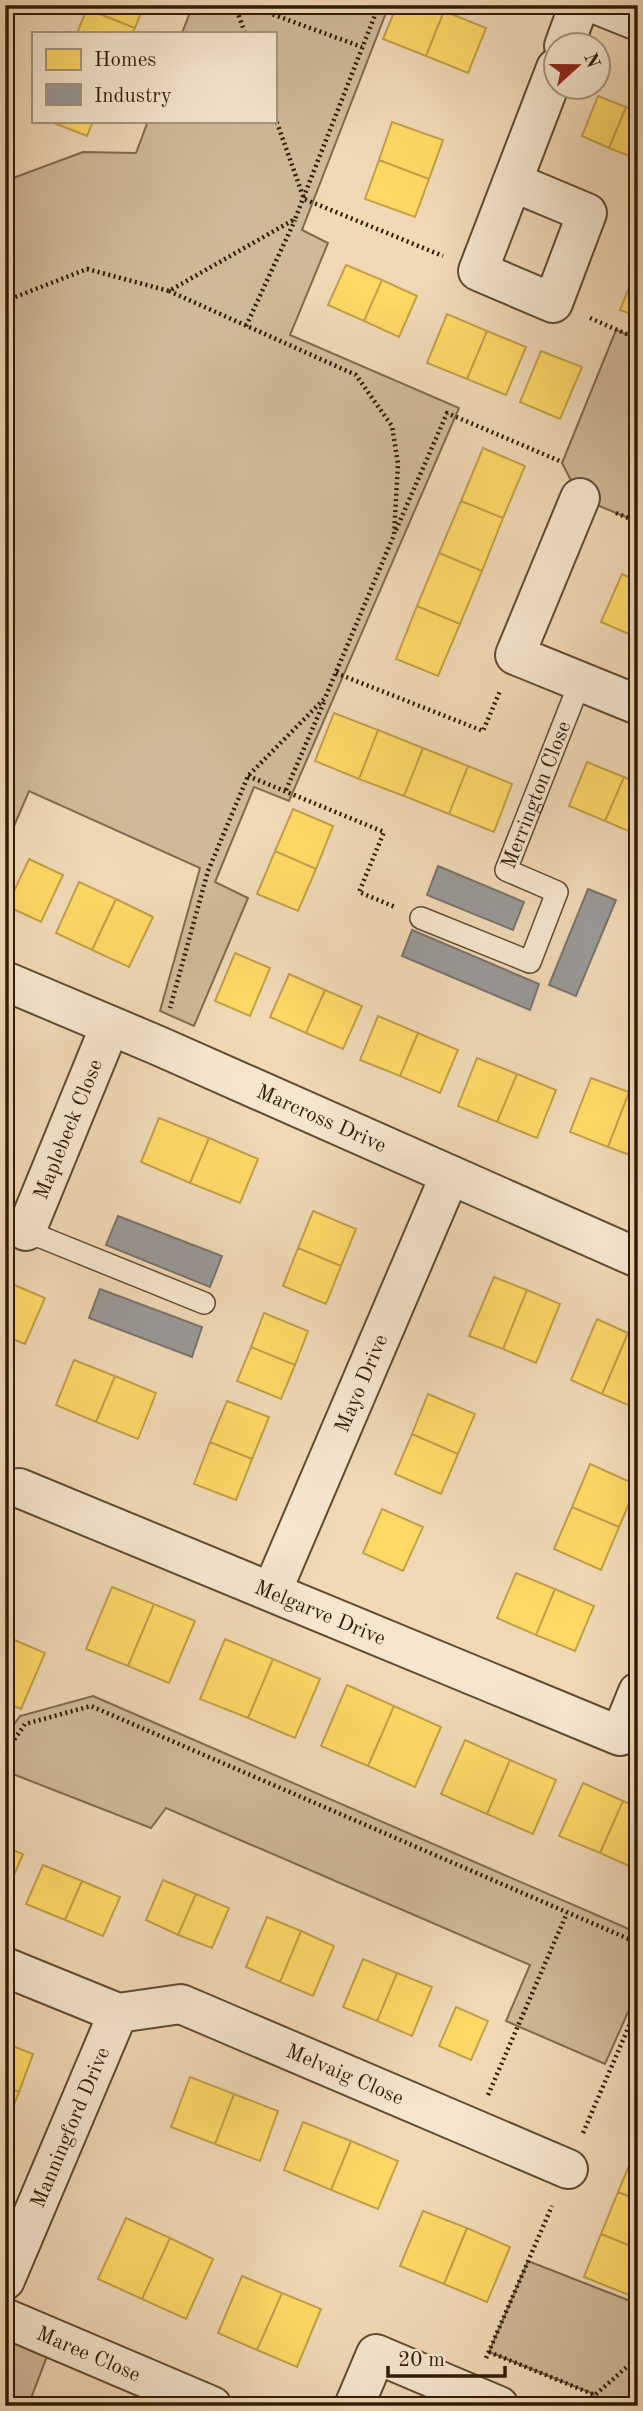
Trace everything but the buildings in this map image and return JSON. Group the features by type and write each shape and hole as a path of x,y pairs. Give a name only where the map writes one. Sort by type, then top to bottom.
{"street":[{"path":"569,32 579,5"},
{"path":"598,5 638,21"},
{"path":"513,182 587,213 553,303 478,271 542,102"},
{"path":"580,498 515,654 638,705"},
{"name":"Marcross Drive","path":"5,981 159,1046 638,1258"},
{"name":"Maplebeck Close","path":"26,1231 110,1026"},
{"name":"Mayo Drive","path":"272,1591 450,1175"},
{"name":"Melgarve Drive","path":"19,1488 620,1736 638,1692"},
{"path":"5,1967 118,2013"},
{"name":"Melvaig Close","path":"118,2013 181,2004 568,2169"},
{"name":"Manningford Drive","path":"5,2280 118,2013"},
{"name":"Maree Close","path":"5,2318 212,2406"},
{"path":"354,2406 376,2354 485,2400"}],"lane":[{"name":"Merrington Close","path":"421,918 530,962 557,892 506,870 580,682"},
{"path":"26,1231 204,1303"}],"path":[{"path":"235,5 245,32"},
{"path":"247,5 362,47"},
{"path":"246,326 304,200 379,5"},
{"path":"276,120 304,200 478,271"},
{"path":"169,291 295,219"},
{"path":"5,301 87,269 169,291 356,376 391,426 398,464 394,535"},
{"path":"553,303 638,339"},
{"path":"285,790 447,413 562,463 580,498"},
{"path":"336,673 483,731 515,654"},
{"path":"159,1046 208,871 248,776 325,698"},
{"path":"248,776 384,832 359,892 421,918"},
{"path":"5,1753 25,1724 92,1706 638,1943"},
{"path":"474,2129 566,1913"},
{"path":"485,2400 489,2352 638,2005"},
{"path":"489,2352 595,2395 638,2357"}],"shaded area":[{"path":"193,5 389,5 302,230 328,243 290,335 459,408 289,801 254,787 215,882 248,898 194,1026 160,1011 200,868 29,791 5,847 5,181 83,152 136,153 148,122 276,122 276,32 182,32"},
{"path":"616,330 638,339 638,522 580,498 562,463"},
{"path":"93,1696 638,1933 638,2016 628,2012 605,2064 506,2021 530,1965 166,1808 151,1828 5,1771 5,1737 20,1716"},
{"path":"528,2261 638,2304 638,2406 591,2406 594,2394 489,2352"},
{"path":"5,2318 54,2338 28,2406 5,2406"}]}
